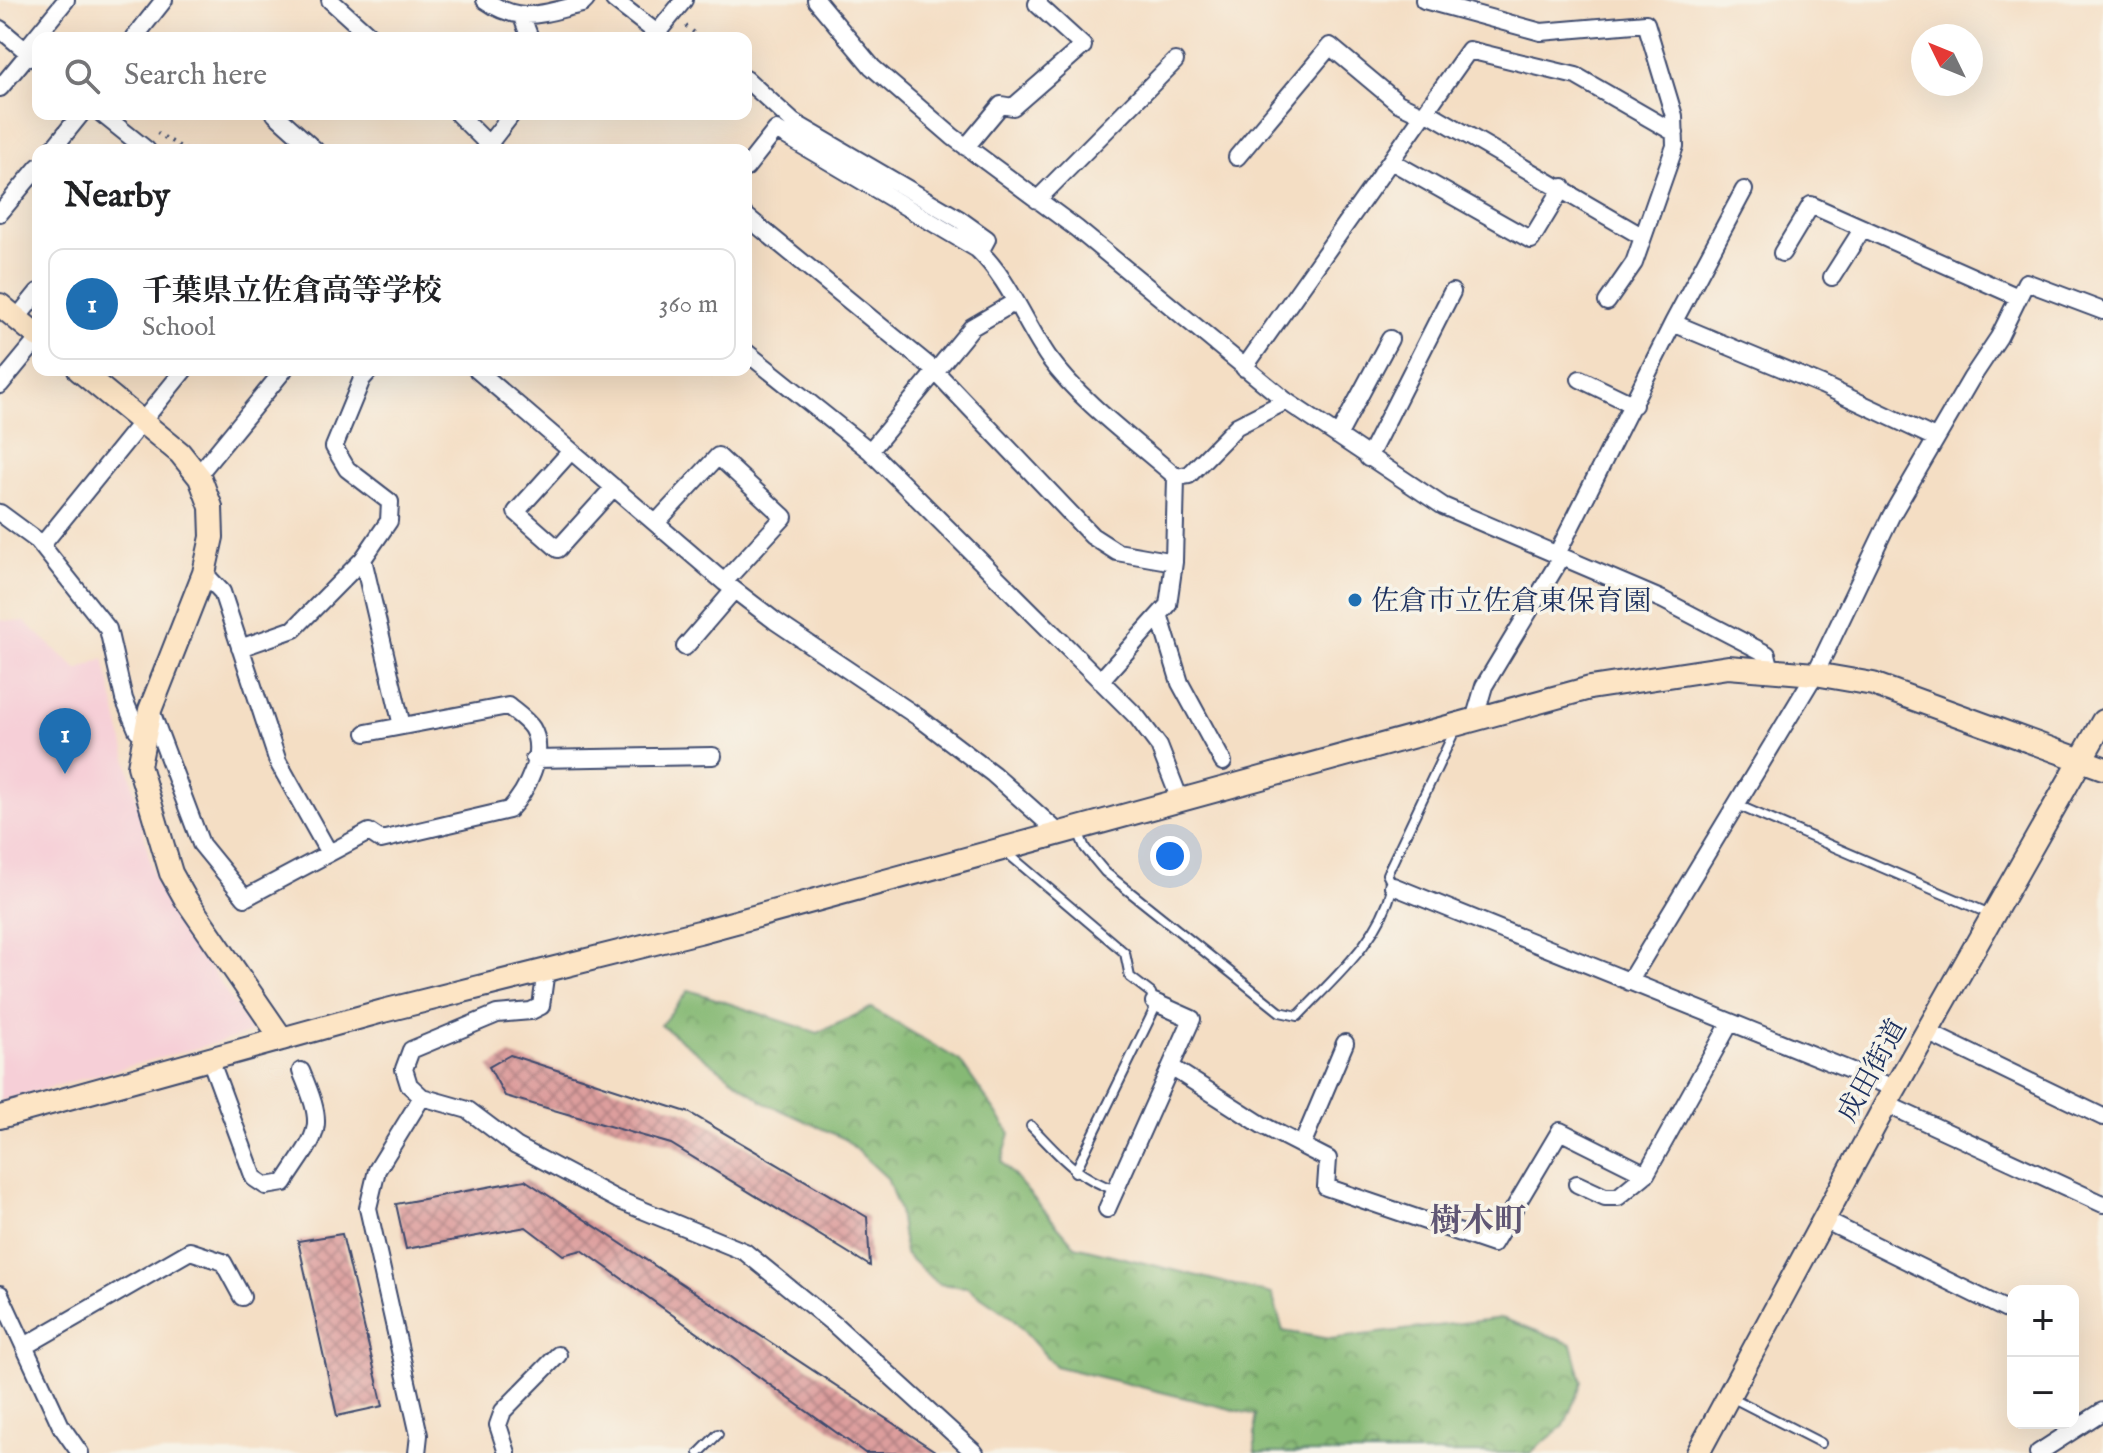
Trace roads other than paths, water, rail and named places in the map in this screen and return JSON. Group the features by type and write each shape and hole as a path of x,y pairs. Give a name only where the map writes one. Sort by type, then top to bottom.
{"street":[{"path":"46,32 66,0"},
{"path":"139,32 164,0"},
{"path":"330,0 365,32"},
{"path":"485,0 500,11 522,17 582,4 586,0"},
{"path":"614,0 656,32"},
{"path":"658,32 684,0"},
{"path":"816,0 872,67 966,147 1037,200 1286,401 1443,506 1721,628 1767,654 1771,670"},
{"path":"966,147 1001,105 1013,107 1083,46 1037,4 1039,0"},
{"path":"1424,0 1541,32 1646,23 1674,116 1675,146 1634,263 1607,302"},
{"path":"522,17 528,32"},
{"path":"0,29 31,55 0,88"},
{"path":"1237,157 1330,46 1398,103 1424,113 1563,187 1643,237"},
{"path":"1244,368 1469,50 1576,76 1675,133"},
{"path":"1037,200 1175,61"},
{"path":"752,84 793,122 987,239 980,252"},
{"path":"57,144 76,120"},
{"path":"110,120 140,144"},
{"path":"282,120 308,144"},
{"path":"464,120 487,144"},
{"path":"493,144 508,120"},
{"path":"752,160 776,130 980,252 1002,277 1065,377 1176,477 1170,596 1160,617 1100,681"},
{"path":"1391,161 1531,240 1563,187"},
{"path":"0,213 32,174"},
{"path":"1466,722 1559,557 1673,323 1744,190"},
{"path":"1782,253 1811,205 2018,297"},
{"path":"752,221 934,370 1092,536 1117,552 1174,562"},
{"path":"1832,277 1863,228"},
{"path":"1629,982 1815,674 1891,516 1935,438 1999,337 2026,282 2103,311"},
{"path":"1368,458 1452,292"},
{"path":"32,296 8,312 32,333"},
{"path":"870,451 972,327 1015,302"},
{"path":"1673,323 1822,385 1935,438"},
{"path":"1338,436 1390,339"},
{"path":"0,385 32,345"},
{"path":"752,357 870,451 1100,681 1159,746 1180,800"},
{"path":"86,376 180,453 198,475 211,507 212,537 204,573 147,719 139,766 171,873 282,1039"},
{"path":"42,545 179,376"},
{"path":"198,475 279,376"},
{"path":"240,648 294,629 363,559 389,521 390,502 347,469 334,447 365,376"},
{"path":"484,376 729,586 868,686 930,726 1068,831"},
{"path":"1580,379 1634,405"},
{"path":"1176,477 1189,475 1237,426 1286,401"},
{"path":"571,451 516,512 558,549 614,487"},
{"path":"656,523 718,456 784,517 685,647"},
{"path":"0,513 42,545 108,629 124,699 137,730 147,719"},
{"path":"363,559 402,726"},
{"path":"204,573 222,592 278,762 329,853"},
{"path":"1160,617 1180,683 1223,762"},
{"path":"0,1117 1590,688 1728,667 1815,674 1873,684 2093,764"},
{"path":"147,719 201,844 245,898 369,832 381,840 509,810 521,796 537,745 532,727 508,706 366,733"},
{"name":"成田街道","path":"1698,1453 1822,1219 1993,915 2093,764 2103,721"},
{"path":"534,759 713,756"},
{"path":"1393,886 1730,1023 1890,1096 2103,1204"},
{"path":"546,970 541,1006 531,1011 497,1014 411,1050 404,1069 409,1085 422,1097 468,1110 516,1146 618,1200 745,1252 835,1325 975,1453"},
{"path":"1107,1209 1192,1019 1154,1002"},
{"path":"1577,1184 1605,1197 1618,1197 1646,1174 1730,1023"},
{"path":"1927,1032 2103,1117"},
{"path":"1302,1145 1345,1043"},
{"path":"210,1059 254,1178 266,1186 284,1183 317,1132 315,1104 301,1071"},
{"path":"1171,1067 1328,1159 1326,1187 1493,1244 1560,1131 1646,1174"},
{"path":"417,1453 419,1435 368,1208 377,1170 422,1097"},
{"path":"1822,1219 2007,1310"},
{"path":"25,1346 190,1251 223,1262 242,1297"},
{"path":"0,1294 61,1426 80,1453"},
{"path":"507,1453 498,1425 503,1411 558,1355"},
{"path":"2038,1453 2103,1411"}],"lane":[{"path":"1068,831 1105,872 1280,1012 1298,1016 1368,943 1393,886 1387,874 1466,722"},
{"path":"1737,805 1993,915"},
{"path":"1002,849 1125,953 1130,977 1151,993 1154,1002 1155,1008 1075,1172"},
{"path":"1031,1126 1075,1172 1086,1180 1115,1190"},
{"path":"1729,1396 1821,1443"},
{"path":"699,1453 718,1434"}],"place":[{"name":"佐倉市立佐倉東保育園","path":"1355,600"},
{"name":"千葉県立佐倉高等学校","path":"65,774"}],"district":[{"name":"樹木町","path":"1478,1220"}]}
